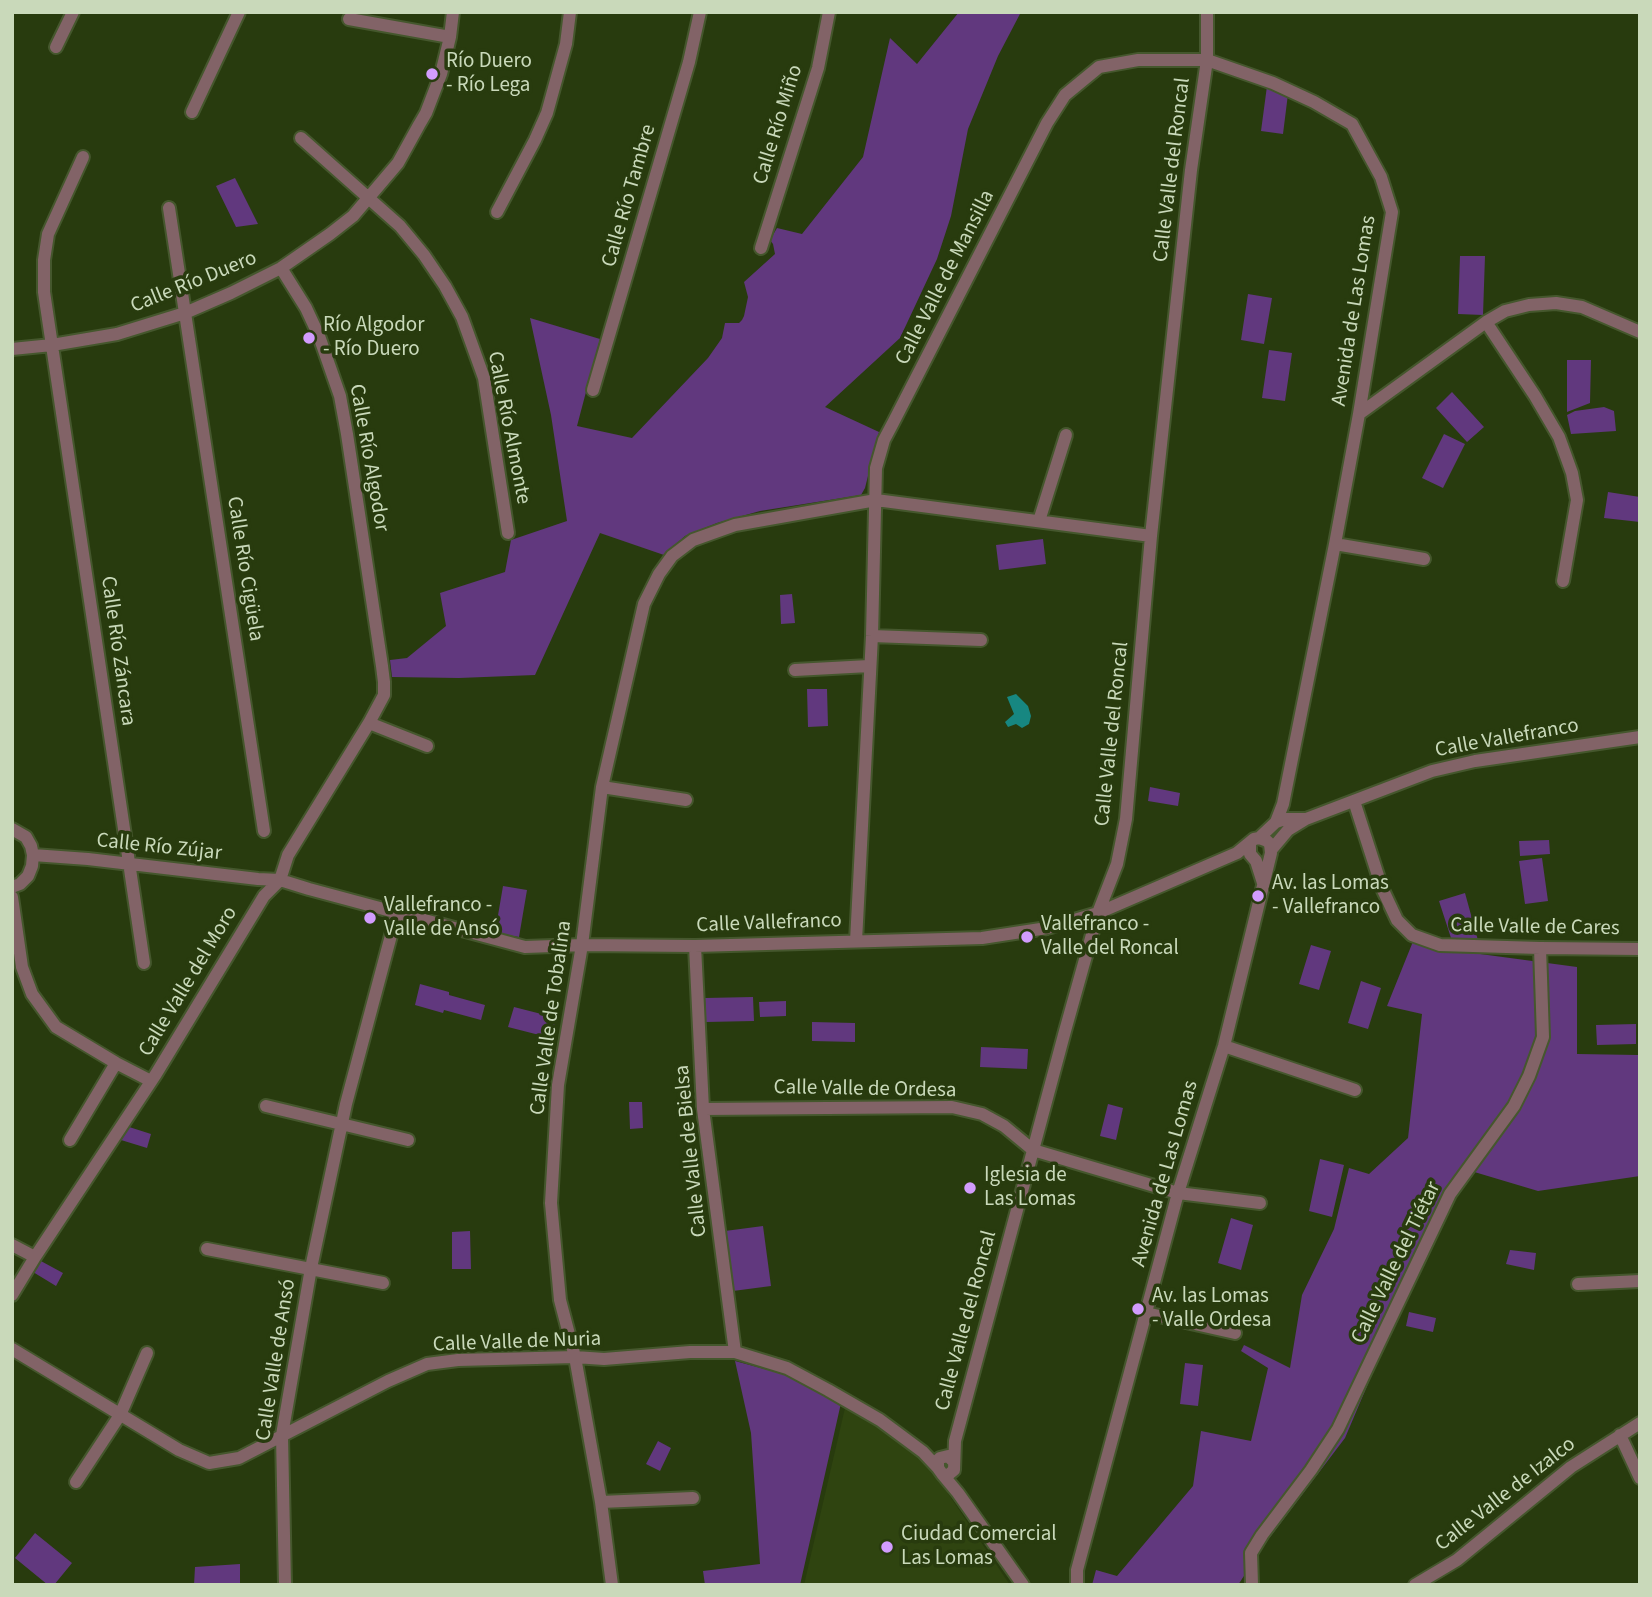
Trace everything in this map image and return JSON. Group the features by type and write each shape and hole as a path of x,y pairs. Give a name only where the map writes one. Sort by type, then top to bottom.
{"street":[{"path":"56,47 73,12"},
{"path":"192,112 239,12"},
{"name":"Calle Río Duero","path":"12,349 117,334 185,313 281,268 312,248 353,216 398,163 426,113 441,74 453,12"},
{"path":"497,212 547,113 566,44 570,12"},
{"name":"Calle Río Tambre","path":"593,390 689,62 700,12"},
{"name":"Calle Río Miño","path":"761,248 818,68 829,12"},
{"name":"Calle Valle del Roncal","path":"946,1465 955,1441 1098,913 1117,864 1126,818 1151,536 1191,170 1207,60 1207,12"},
{"path":"349,19 450,37"},
{"name":"Calle Valle de Mansilla","path":"856,941 872,636 876,468 884,440 1047,123 1065,95 1099,67 1138,60 1207,60"},
{"name":"Avenida de Las Lomas","path":"1207,60 1273,83 1352,124 1381,177 1392,212 1359,414 1283,804 1283,824"},
{"name":"Calle Río Almonte","path":"301,138 400,226 425,255 462,317 484,378 508,533"},
{"name":"Calle Río Záncara","path":"83,157 48,234 44,260 44,292 144,963"},
{"name":"Calle Río Cigüela","path":"169,208 264,831"},
{"name":"Calle Río Algodor","path":"281,268 319,336 340,396 382,666"},
{"path":"1359,414 1505,311 1529,305 1556,303 1582,307 1640,332"},
{"path":"1486,322 1559,437 1572,473 1577,500 1563,581"},
{"path":"1039,521 1066,435"},
{"name":"Calle Valle de Tobalina","path":"612,1585 601,1502 575,1357 560,1300 551,1203 558,1085 582,945 602,787 644,604 659,574 673,556 693,540 735,525 876,500 1151,536"},
{"path":"1335,544 1424,559"},
{"path":"872,636 981,640"},
{"name":"Calle Valle del Moro","path":"12,1295 151,1080 264,896 280,880 288,855 384,695 382,666"},
{"path":"795,670 869,666"},
{"path":"369,723 428,746"},
{"name":"Calle Vallefranco","path":"280,880 525,947 695,946 982,938 1048,928 1098,913 1237,852 1283,824 1306,819 1432,771 1475,761 1640,737"},
{"path":"602,787 686,800"},
{"name":"Calle Valle de Cares","path":"1354,801 1382,888 1397,920 1412,935 1440,945 1640,949"},
{"name":"Calle Vallefranco","path":"1272,851 1283,824"},
{"path":"12,829 26,837 33,855 33,866 28,876 12,887"},
{"path":"1256,861 1266,860 1272,851 1267,841 1254,841 1250,854 1256,861 1263,883"},
{"name":"Avenida de Las Lomas","path":"1077,1585 1077,1570 1178,1193 1224,1046 1272,851"},
{"name":"Calle Río Zújar","path":"33,855 280,880"},
{"path":"12,897 22,967 32,994 56,1027 151,1080"},
{"name":"Calle Valle de Ansó","path":"285,1585 282,1435 311,1268 341,1125 397,913"},
{"name":"Calle Valle de Bielsa","path":"695,946 703,1109 735,1352"},
{"name":"Calle Valle del Tiétar","path":"1252,1585 1251,1553 1338,1429 1450,1194 1514,1106 1529,1076 1543,1037 1540,948"},
{"path":"1224,1046 1356,1090"},
{"path":"70,1140 117,1063"},
{"path":"266,1106 408,1140"},
{"name":"Calle Valle de Ordesa","path":"703,1109 952,1107 982,1114 1004,1126 1033,1150 1178,1193 1260,1203"},
{"path":"12,1245 35,1257"},
{"name":"Calle Valle de Ansó","path":"207,1249 383,1283"},
{"path":"1578,1284 1640,1281"},
{"path":"1146,1313 1235,1333"},
{"name":"Calle Valle de Nuria","path":"12,1349 179,1450 209,1463 239,1458 388,1381 427,1364 458,1360 575,1357 604,1359 690,1352 735,1352 787,1368 880,1420 923,1452 946,1465"},
{"path":"76,1482 120,1415 146,1353"},
{"name":"Calle Valle de Izalco","path":"1415,1585 1457,1560 1570,1467 1640,1423"},
{"path":"1620,1435 1640,1478"},
{"path":"946,1465 958,1493 1023,1585"},
{"path":"601,1502 693,1499"},
{"path":"1070,1585 1077,1570"}],"shaded area":[{"path":"959,12 1021,12 998,56 968,129 951,216 937,259 900,338 825,407 879,432 861,495 760,511 717,523 685,536 664,555 600,533 535,675 392,677 390,660 407,658 446,626 440,593 505,572 511,540 567,521 551,415 530,318 600,339 577,426 632,438 708,358 722,338 725,323 739,323 742,320 748,297 744,282 775,254 770,240 777,228 802,234 863,157 890,38 917,64"},
{"path":"1267,86 1288,94 1283,134 1261,131"},
{"path":"235,178 258,224 236,227 216,186"},
{"path":"1460,256 1485,256 1483,315 1458,314"},
{"path":"1248,294 1272,298 1264,344 1241,340"},
{"path":"1269,350 1292,353 1285,401 1262,398"},
{"path":"1567,360 1591,360 1590,403 1567,412"},
{"path":"1452,392 1484,427 1467,442 1436,408"},
{"path":"1604,407 1614,411 1616,431 1571,434 1567,415 1575,411"},
{"path":"1444,434 1465,444 1443,488 1422,478"},
{"path":"1608,492 1640,497 1640,522 1604,518"},
{"path":"1043,539 1046,564 999,570 996,545"},
{"path":"792,594 795,623 781,624 780,595"},
{"path":"807,689 827,689 828,726 808,727"},
{"path":"1150,787 1180,793 1178,806 1148,801"},
{"path":"1549,840 1550,854 1520,856 1519,841"},
{"path":"1542,858 1548,901 1525,904 1519,861"},
{"path":"503,886 527,890 519,937 495,933"},
{"path":"1465,893 1479,944 1451,938 1439,901"},
{"path":"1414,939 1443,949 1577,967 1577,1054 1638,1055 1640,1040 1640,1176 1538,1191 1471,1171 1423,1254 1345,1438 1267,1541 1238,1585 1092,1585 1096,1570 1117,1576 1193,1486 1201,1431 1251,1441 1268,1368 1241,1351 1244,1345 1290,1368 1302,1295 1334,1229 1349,1168 1369,1174 1408,1138 1422,1014 1387,1006"},
{"path":"1311,945 1331,951 1319,990 1299,984"},
{"path":"1361,981 1381,988 1368,1029 1348,1023"},
{"path":"420,984 485,1005 481,1020 415,1005"},
{"path":"753,997 754,1021 706,1022 705,998"},
{"path":"786,1001 786,1016 760,1017 759,1002"},
{"path":"514,1007 557,1018 551,1038 508,1027"},
{"path":"812,1022 855,1023 855,1042 812,1041"},
{"path":"1636,1024 1636,1044 1597,1045 1596,1025"},
{"path":"981,1047 1028,1049 1027,1069 980,1067"},
{"path":"629,1102 642,1102 643,1128 630,1129"},
{"path":"1108,1104 1123,1108 1116,1140 1100,1136"},
{"path":"126,1126 151,1134 147,1148 121,1140"},
{"path":"1320,1159 1344,1165 1332,1217 1309,1211"},
{"path":"1231,1218 1253,1225 1241,1270 1218,1263"},
{"path":"763,1226 771,1286 733,1291 725,1231"},
{"path":"470,1231 471,1269 452,1269 452,1232"},
{"path":"1510,1250 1536,1253 1534,1270 1506,1264"},
{"path":"39,1260 63,1273 56,1286 33,1272"},
{"path":"1409,1312 1436,1318 1433,1332 1406,1326"},
{"path":"735,1361 783,1374 841,1403 800,1585 705,1585 703,1571 760,1564 751,1433"},
{"path":"1185,1363 1203,1365 1198,1406 1180,1404"},
{"path":"845,1408 878,1425 921,1457 1010,1585 804,1585"},
{"path":"658,1441 671,1448 660,1471 646,1464"},
{"path":"35,1533 72,1563 54,1585 48,1585 15,1558"},
{"path":"240,1564 240,1585 194,1585 195,1567"}],"water":[{"path":"1016,694 1028,706 1031,716 1029,724 1022,728 1016,724 1008,727 1005,722 1014,714 1007,697"}],"place":[{"name":"Río Duero - Río Lega","path":"432,74"},
{"name":"Río Algodor - Río Duero","path":"309,338"},
{"name":"Av. las Lomas - Vallefranco","path":"1258,896"},
{"name":"Vallefranco - Valle de Ansó","path":"370,918"},
{"name":"Vallefranco - Valle del Roncal","path":"1027,937"},
{"name":"Iglesia de Las Lomas","path":"970,1188"},
{"name":"Av. las Lomas - Valle Ordesa","path":"1138,1309"},
{"name":"Ciudad Comercial Las Lomas","path":"887,1547"}]}
